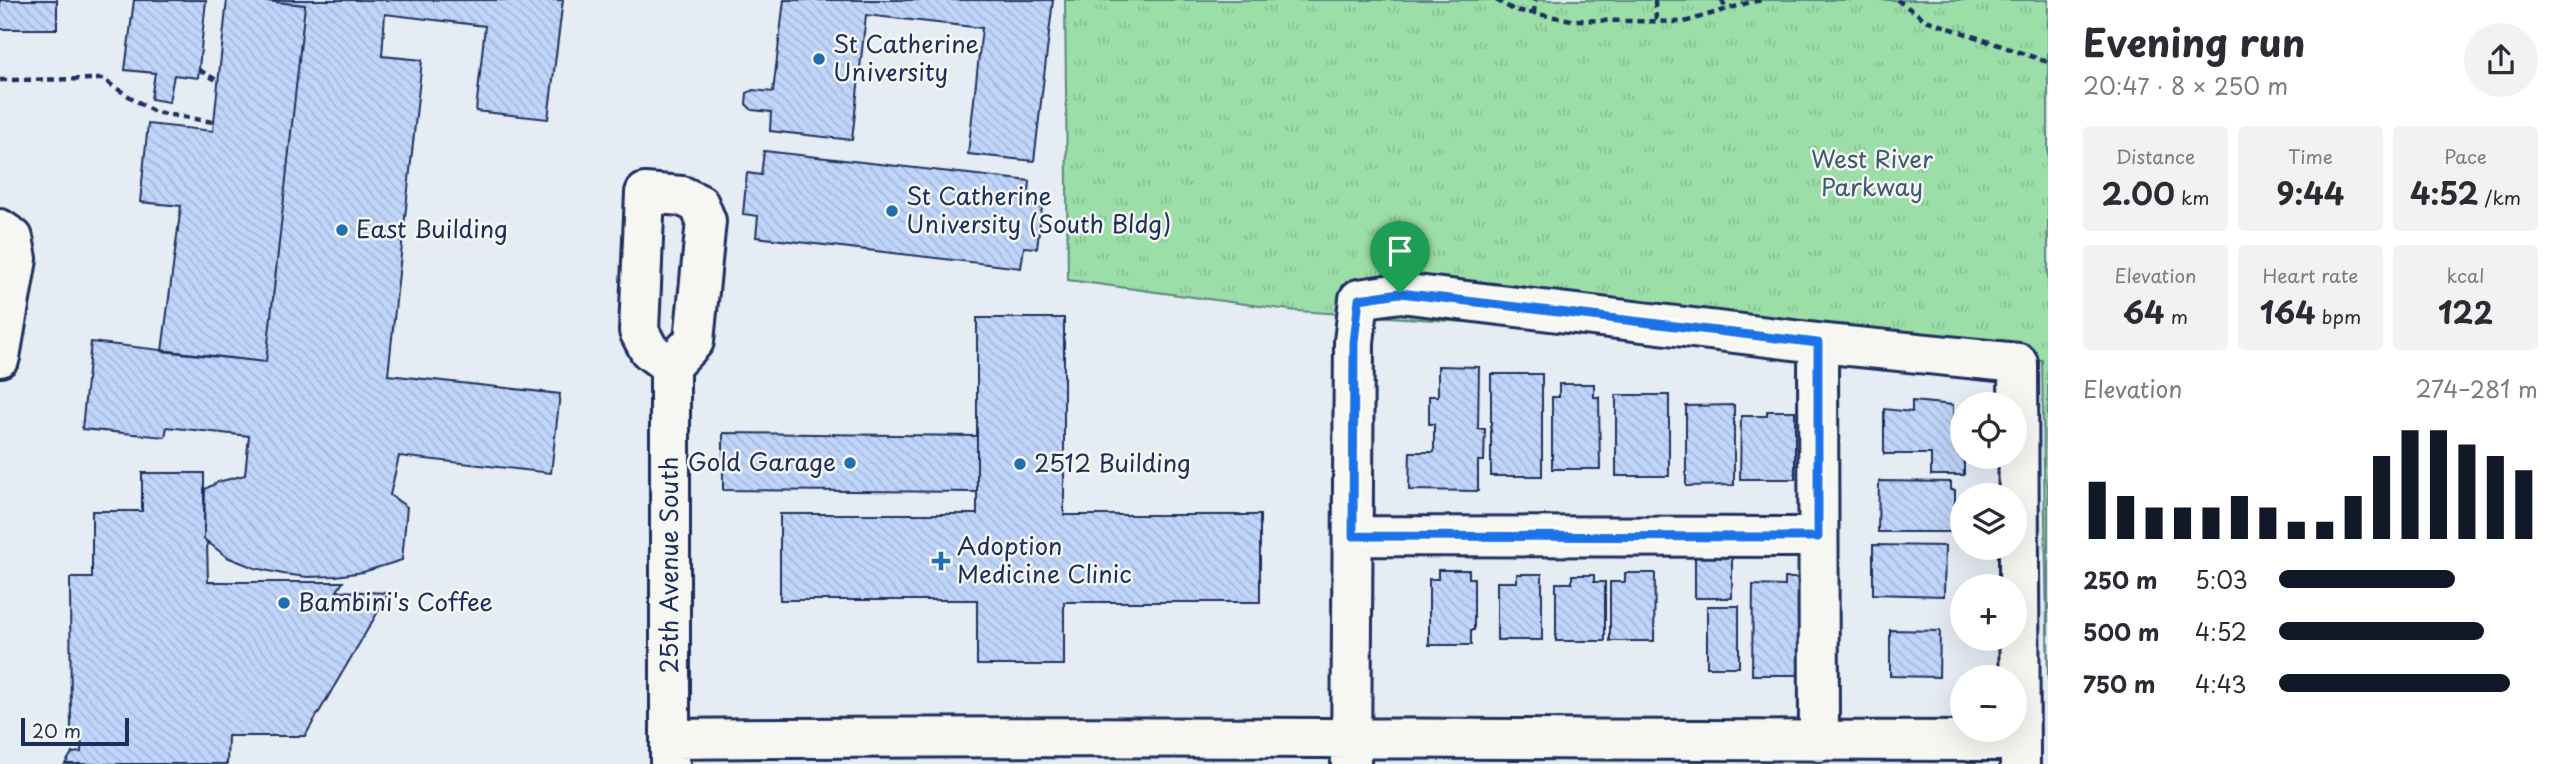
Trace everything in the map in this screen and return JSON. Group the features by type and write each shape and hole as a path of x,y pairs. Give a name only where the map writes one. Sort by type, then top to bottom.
{"street":[{"path":"0,229 13,238 17,259 0,357"},
{"path":"670,751 1351,750 1819,742 2020,752 2018,363 1818,343 1400,293 1359,299 1354,342 1351,750"},
{"path":"1818,343 1819,742"},
{"name":"25th Avenue South","path":"670,366 670,751"},
{"path":"1353,536 1818,537"}],"path":[{"path":"1496,0 1514,10 1572,20 1656,22 1684,22 1765,0"},
{"path":"1534,14 1535,0"},
{"path":"1722,0 1726,10"},
{"path":"1897,0 1926,20 2048,62"},
{"path":"1655,1 1656,22"},
{"path":"199,70 218,81"},
{"path":"0,80 102,79 154,112 213,121"}],"green space":[{"name":"West River Parkway","path":"1065,0 2048,0 2048,681 2042,360 1297,311 1068,280"}],"building":[{"path":"0,0 57,0 57,29 0,29"},
{"path":"134,0 206,0 198,78 174,75 169,102 151,99 155,73 125,70"},
{"path":"227,0 305,5 266,362 162,351 181,206 140,202 148,124 213,131"},
{"name":"East Building","path":"255,0 563,0 548,119 476,111 485,26 385,14 382,56 422,60 388,375 560,394 551,473 399,456 390,495 407,507 402,560 363,572 308,577 283,574 255,568 227,557 204,539 205,489 218,482 245,475 249,436 167,427 165,437 82,429 91,342 266,362 305,5"},
{"name":"St Catherine University","path":"784,0 1053,0 1034,161 968,154 982,28 866,15 852,140 770,131 771,112 752,110 746,104 747,93 753,90 773,92"},
{"name":"St Catherine University (South Bldg)","path":"764,151 1030,181 1028,205 1042,207 1037,248 1024,247 1021,268 756,237 758,216 743,214 747,173 761,175"},
{"name":"2512 Building","path":"977,318 1064,318 1064,515 1260,515 1260,602 1064,602 1064,665 977,665 977,600 780,600 780,514 977,514"},
{"path":"1438,366 1479,367 1478,429 1485,429 1484,461 1478,461 1478,491 1409,490 1410,452 1434,452 1434,424 1429,424 1429,396 1438,396"},
{"path":"1491,374 1542,374 1542,476 1491,476"},
{"path":"1559,384 1594,384 1594,397 1599,397 1600,469 1552,469 1552,397 1559,397"},
{"path":"1616,395 1669,395 1669,476 1616,476"},
{"path":"1912,401 1950,405 1950,469 1964,469 1964,475 1931,475 1931,454 1884,454 1884,409 1912,412"},
{"path":"1734,405 1734,485 1686,486 1686,406"},
{"path":"1767,411 1795,411 1795,479 1740,479 1741,416 1767,416"},
{"name":"Gold Garage","path":"723,433 977,436 977,492 723,490"},
{"path":"142,473 204,473 204,539 207,542 208,582 343,582 337,591 389,593 305,736 228,736 227,764 65,764 72,753 81,752 82,733 71,732 70,578 92,578 92,511 142,511"},
{"path":"1879,481 1951,482 1950,532 1878,532"},
{"path":"1873,545 1945,546 1944,596 1873,594"},
{"path":"1695,556 1732,556 1732,598 1695,598"},
{"path":"1438,570 1469,570 1469,578 1474,578 1474,630 1471,630 1471,645 1429,645 1429,579 1438,579"},
{"path":"1625,573 1655,573 1654,641 1610,641 1610,582 1625,582"},
{"path":"1517,574 1542,574 1542,640 1497,640 1497,582 1517,582"},
{"path":"1572,575 1594,575 1594,582 1605,582 1605,641 1556,641 1556,583 1572,583"},
{"path":"1785,578 1804,578 1803,675 1752,675 1753,585 1785,586"},
{"path":"1707,606 1739,606 1739,667 1707,667"},
{"path":"1890,630 1940,631 1939,677 1890,676"}],"place":[{"name":"St Catherine University","path":"819,59"},
{"name":"St Catherine University (South Bldg)","path":"892,211"},
{"name":"East Building","path":"342,230"},
{"name":"Gold Garage","path":"850,463"},
{"name":"2512 Building","path":"1020,464"},
{"name":"Adoption Medicine Clinic","path":"941,561"},
{"name":"Bambini's Coffee","path":"284,603"}],"route":[{"path":"1400,293 1818,343 1818,537 1353,536 1354,342 1359,299 1400,293"}]}
